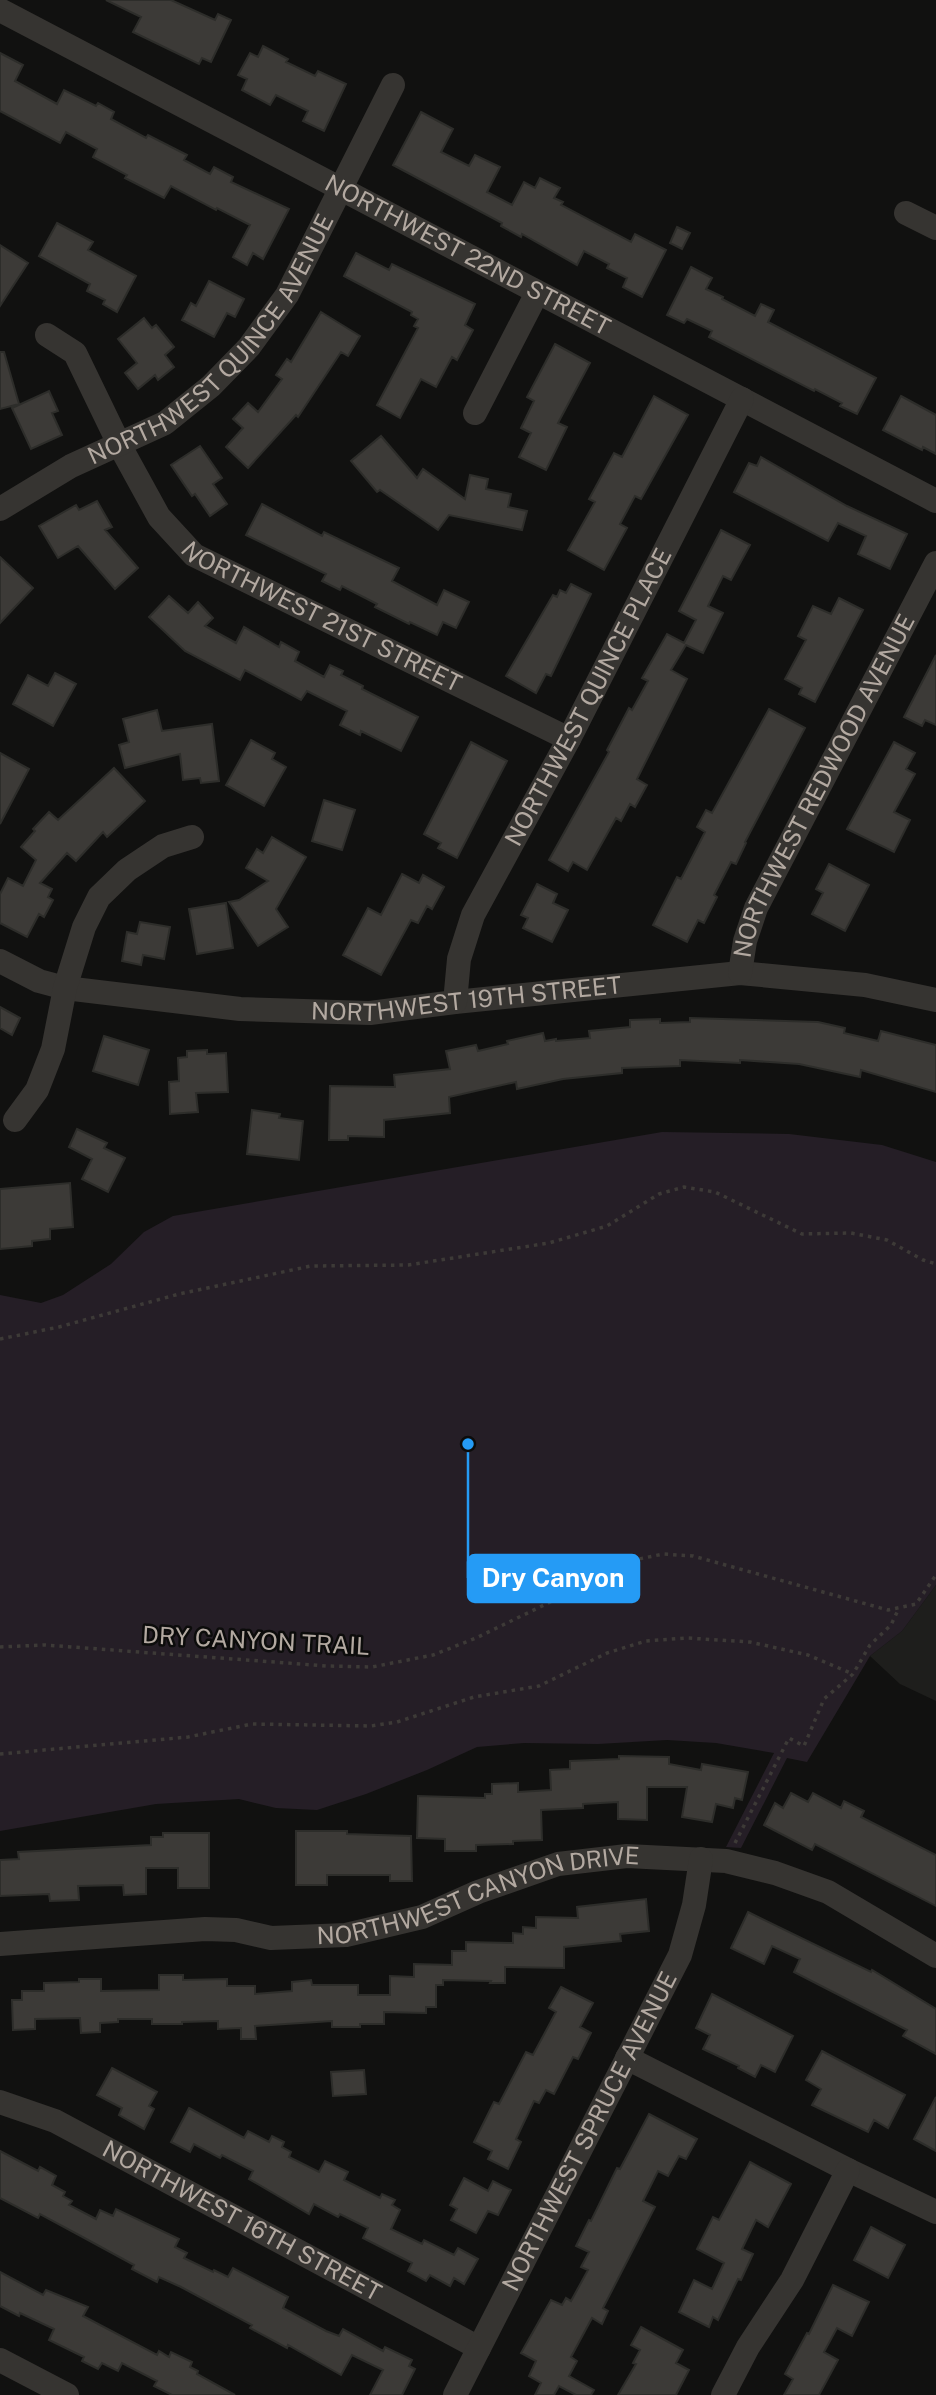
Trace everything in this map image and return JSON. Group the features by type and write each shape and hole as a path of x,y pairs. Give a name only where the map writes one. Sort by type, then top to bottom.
{"street":[{"name":"NORTHWEST 22ND STREET","path":"0,10 936,501"},
{"name":"NORTHWEST QUINCE AVENUE","path":"0,509 71,466 120,446 165,423 211,386 249,347 287,295 393,85"},
{"path":"906,213 935,224"},
{"path":"475,412 537,293"},
{"name":"NORTHWEST 21ST STREET","path":"47,335 75,353 120,446 159,517 194,555 569,739"},
{"name":"NORTHWEST QUINCE PLACE","path":"455,1002 459,959 473,915 569,739 742,399"},
{"name":"NORTHWEST REDWOOD AVENUE","path":"740,973 745,941 756,908 936,564"},
{"path":"15,1120 37,1090 49,1059 65,988 84,927 99,897 127,870 163,846 192,837"},
{"name":"NORTHWEST 19TH STREET","path":"0,961 39,981 65,988 240,1009 306,1012 370,1013 740,973 866,985 936,1000"},
{"name":"NORTHWEST CANYON DRIVE","path":"0,1944 205,1929 236,1930 271,1938 346,1935 422,1917 478,1892 558,1864 627,1856 726,1861 775,1873 828,1892 936,1956"},
{"name":"NORTHWEST SPRUCE AVENUE","path":"455,2395 680,1955 694,1905 701,1859"},
{"path":"627,2058 848,2171 936,2212"},
{"name":"NORTHWEST 16TH STREET","path":"0,2102 55,2121 479,2348"},
{"path":"723,2395 748,2347 792,2280 848,2171"},
{"path":"0,2360 68,2395"}],"path":[{"path":"0,1339 59,1327 179,1294 311,1266 408,1265 549,1243 607,1226 659,1194 684,1187 715,1192 802,1234 851,1233 887,1240 923,1260 936,1264"},
{"name":"DRY CANYON TRAIL","path":"0,1647 45,1645 372,1667 433,1655 475,1638 639,1559 663,1554 693,1556 888,1610 899,1608"},
{"path":"726,1861 789,1738 804,1746 824,1699 853,1674 870,1645 891,1625 899,1608 916,1604 936,1575"},
{"path":"0,1754 188,1737 252,1724 371,1726 397,1722 474,1697 539,1686 607,1653 646,1642 687,1639 750,1642 808,1655 853,1674"}],"shaded area":[{"path":"662,1132 789,1134 882,1145 936,1162 936,1585 902,1631 870,1656 807,1762 787,1758 741,1848 726,1847 774,1753 716,1743 667,1740 598,1744 524,1743 477,1747 427,1770 317,1810 276,1808 239,1799 156,1804 0,1831 0,1295 41,1303 63,1295 111,1264 144,1232 173,1216"},
{"path":"936,1585 936,1701 900,1684 870,1656 902,1631"}],"building":[{"path":"106,0 171,0 215,20 218,14 231,20 211,62 202,58 199,64 133,32 141,17"},
{"path":"263,46 288,59 286,62 315,76 318,71 346,84 324,131 303,121 308,111 276,95 270,105 242,90 247,79 238,75 250,53 258,57"},
{"path":"0,53 23,65 15,81 57,104 64,90 96,106 98,103 114,112 111,119 146,138 148,135 187,155 184,160 210,174 214,167 233,177 231,182 289,209 263,259 253,253 247,265 233,257 250,225 171,186 164,198 125,178 127,175 93,157 97,149 66,132 60,143 0,111"},
{"path":"421,112 453,129 441,152 469,166 475,155 500,167 487,192 512,205 524,182 535,188 540,178 560,188 554,198 563,202 561,205 631,242 635,234 666,250 642,297 623,287 627,278 607,268 609,264 584,251 577,265 522,234 521,237 501,226 502,223 393,165"},
{"path":"57,223 93,242 88,250 136,276 117,312 103,304 105,300 87,291 90,284 39,256"},
{"path":"677,227 690,233 682,249 670,243"},
{"path":"0,245 28,263 0,306"},
{"path":"356,253 389,270 392,264 475,304 465,325 473,330 457,360 452,357 436,387 421,379 400,418 377,405 418,328 414,326 418,319 411,315 412,312 344,276"},
{"path":"691,267 712,278 706,289 723,297 722,299 755,316 761,304 774,310 768,322 876,378 857,414 840,406 842,403 709,337 712,331 687,319 684,323 667,315"},
{"path":"209,281 244,299 235,317 227,313 214,337 182,320 191,303 196,306"},
{"path":"321,312 360,336 348,356 341,352 298,417 296,415 248,468 226,447 243,428 233,419 248,403 258,412 282,379 276,375 287,359 291,362"},
{"path":"144,318 152,328 156,325 174,347 165,355 174,367 158,380 155,375 138,389 125,373 137,363 118,339"},
{"path":"555,344 590,363 558,423 567,427 546,470 519,457 531,433 521,428 534,401 527,397"},
{"path":"0,352 4,352 19,404 0,409"},
{"path":"49,391 58,411 52,413 62,435 31,449 12,408"},
{"path":"654,396 688,415 641,499 635,496 620,524 627,528 604,570 568,550 595,502 589,499 614,453 622,457"},
{"path":"901,396 936,415 936,454 923,447 922,450 883,430"},
{"path":"381,436 417,478 423,469 465,499 470,475 488,479 486,489 511,494 508,507 527,511 522,530 449,515 438,530 380,490 377,492 351,461"},
{"path":"200,446 222,478 213,484 227,504 210,516 195,494 192,496 171,465"},
{"path":"761,457 847,506 907,534 890,569 858,554 866,536 838,523 828,541 734,492 749,463 757,466"},
{"path":"97,501 112,527 105,530 138,568 115,589 78,546 58,558 39,526 76,505 79,510"},
{"path":"262,504 322,536 324,532 399,568 392,581 437,605 444,590 469,602 456,628 443,622 437,635 410,622 409,624 342,586 340,590 322,581 326,574 246,535"},
{"path":"721,530 750,545 731,580 723,576 708,606 723,613 703,653 686,645 671,670 687,679 637,779 647,785 635,807 630,804 621,821 616,818 587,870 573,862 568,871 549,860 609,752 607,750 629,708 632,710 648,681 642,678 667,634 684,643 696,620 679,611"},
{"path":"0,557 33,588 0,623"},
{"path":"571,584 591,594 551,676 546,674 536,693 506,676 553,595 557,597 560,590 566,593"},
{"path":"169,596 188,613 198,602 213,618 205,626 236,643 244,627 279,647 281,642 299,652 295,661 324,677 330,665 343,671 341,675 363,686 362,689 418,717 401,751 361,731 360,735 340,725 347,711 307,691 301,700 245,670 240,680 185,651 149,617"},
{"path":"839,598 863,610 815,702 799,694 802,688 785,679 806,640 798,636 813,606 831,614"},
{"path":"936,655 936,725 925,720 922,726 904,717"},
{"path":"55,673 76,684 53,726 13,704 28,675 48,686"},
{"path":"769,709 805,728 736,864 731,862 714,895 717,897 704,923 698,920 687,942 653,925 677,877 681,879 705,832 697,827 706,810 712,813"},
{"path":"157,710 162,731 212,724 219,781 201,783 200,778 183,780 180,754 125,768 119,745 129,742 123,719"},
{"path":"251,740 275,753 272,759 286,767 264,806 226,785"},
{"path":"471,742 507,761 457,858 438,848 441,843 424,834"},
{"path":"894,742 915,753 906,769 915,774 894,812 910,820 894,852 847,829"},
{"path":"0,753 29,769 0,824"},
{"path":"114,768 145,801 107,837 103,832 76,861 67,853 40,883 52,889 48,897 53,900 44,917 39,914 27,937 0,923 0,894 8,878 23,886 36,860 21,847 35,831 33,829 49,812 58,820"},
{"path":"324,800 355,810 342,850 312,841"},
{"path":"272,837 306,857 276,909 288,927 258,946 229,902 239,900 268,881 246,868 257,849 263,853"},
{"path":"829,864 869,885 845,931 812,914 823,893 816,889"},
{"path":"402,874 419,883 423,875 444,887 432,909 427,906 418,923 411,920 381,975 343,955 368,908 381,915"},
{"path":"537,884 557,894 553,903 568,910 552,942 523,928 528,918 521,915"},
{"path":"226,903 233,948 197,954 189,909"},
{"path":"140,922 170,927 164,959 143,955 141,965 122,961 127,932 137,934"},
{"path":"0,1007 20,1018 12,1035 0,1028"},
{"path":"690,1018 818,1022 845,1028 844,1033 878,1041 881,1031 936,1045 936,1092 861,1070 860,1077 799,1064 680,1060 680,1066 622,1068 622,1073 563,1079 517,1089 516,1082 449,1097 450,1113 384,1120 384,1137 348,1136 348,1140 329,1140 330,1086 395,1087 394,1075 450,1069 446,1051 476,1045 478,1051 543,1033 545,1041 590,1038 589,1031 630,1027 630,1020 690,1022"},
{"path":"104,1036 149,1050 138,1085 93,1071"},
{"path":"207,1050 207,1054 226,1053 228,1092 196,1093 198,1112 170,1114 169,1082 179,1081 178,1058 187,1057 187,1051"},
{"path":"252,1110 280,1114 279,1118 303,1121 299,1160 247,1154"},
{"path":"77,1129 107,1143 104,1148 125,1158 108,1192 82,1179 92,1159 69,1147"},
{"path":"70,1183 73,1227 50,1229 50,1239 32,1241 32,1246 0,1249 0,1189"},
{"path":"619,1756 669,1757 669,1764 701,1770 702,1764 748,1772 742,1800 735,1798 733,1808 716,1804 712,1822 682,1817 687,1787 647,1787 647,1820 618,1819 618,1802 583,1804 583,1808 541,1810 542,1840 476,1845 476,1851 445,1851 445,1839 417,1838 418,1796 485,1798 485,1794 492,1794 492,1784 518,1783 518,1792 551,1790 550,1770 570,1769 570,1761 619,1759"},
{"path":"791,1793 808,1802 813,1793 841,1808 844,1801 864,1811 861,1817 936,1855 936,1906 815,1844 812,1850 764,1825 775,1803 783,1808"},
{"path":"296,1831 347,1831 347,1834 411,1836 412,1881 390,1881 390,1875 327,1875 327,1885 296,1885"},
{"path":"163,1833 209,1833 209,1888 178,1888 178,1868 146,1868 146,1894 124,1895 123,1885 78,1886 79,1900 50,1901 49,1894 0,1896 0,1860 19,1859 18,1852 151,1845 151,1837 163,1837"},
{"path":"646,1899 649,1931 620,1934 621,1941 564,1947 564,1968 505,1967 505,1983 443,1980 443,1985 436,1985 436,2007 426,2007 426,2013 384,2012 384,2024 332,2027 332,2021 255,2026 256,2039 241,2039 241,2028 218,2029 218,2021 152,2024 152,2019 118,2019 118,2022 100,2023 100,2032 81,2033 80,2018 35,2019 35,2029 13,2030 12,2000 22,2000 22,1991 44,1991 44,1983 79,1982 79,1979 101,1979 101,1991 159,1990 159,1975 183,1975 183,1980 227,1979 227,1986 255,1986 255,1994 292,1991 292,1982 311,1980 312,1985 358,1985 358,1995 390,1995 390,1976 414,1977 414,1964 452,1965 452,1951 466,1951 466,1942 513,1943 513,1933 523,1934 523,1927 536,1928 536,1917 578,1918 577,1907"},
{"path":"748,1912 871,1972 872,1970 936,2009 936,2054 903,2036 907,2030 794,1972 800,1959 772,1946 764,1964 731,1948"},
{"path":"561,1987 593,2003 580,2027 591,2033 578,2059 573,2057 554,2094 546,2090 539,2103 534,2101 516,2139 521,2142 508,2169 488,2159 492,2151 474,2142 494,2102 499,2104 526,2052 533,2055 556,2012 549,2008"},
{"path":"712,1994 793,2036 775,2072 761,2065 755,2077 703,2049 710,2035 696,2028"},
{"path":"822,2051 905,2095 888,2128 874,2120 868,2132 812,2105 821,2089 806,2080"},
{"path":"112,2068 157,2092 149,2106 154,2109 144,2129 119,2115 122,2108 97,2095"},
{"path":"364,2070 366,2094 333,2096 331,2072"},
{"path":"936,2097 936,2151 914,2139"},
{"path":"189,2108 244,2138 248,2131 269,2142 272,2136 284,2142 282,2147 291,2152 289,2157 319,2172 325,2161 348,2172 344,2180 380,2198 382,2194 395,2200 392,2205 400,2210 391,2229 422,2244 424,2240 454,2255 458,2248 478,2259 464,2284 454,2278 450,2286 430,2275 426,2281 408,2271 412,2263 363,2238 368,2228 340,2214 338,2217 314,2204 309,2214 249,2179 253,2171 194,2144 190,2152 171,2142"},
{"path":"649,2114 697,2139 686,2159 679,2156 668,2176 658,2171 643,2201 655,2207 603,2308 608,2311 602,2324 592,2318 571,2357 577,2361 569,2376 594,2390 591,2395 576,2395 559,2386 554,2395 535,2395 541,2383 529,2376 536,2361 521,2353 551,2300 562,2305 566,2298 571,2301 588,2270 581,2267 589,2252 576,2246"},
{"path":"0,2151 38,2171 40,2167 56,2176 52,2185 65,2192 63,2196 72,2201 69,2205 96,2219 100,2210 113,2216 116,2209 179,2239 175,2247 187,2253 184,2258 228,2277 233,2268 288,2297 283,2308 326,2331 339,2336 343,2329 383,2351 385,2347 412,2360 409,2366 415,2369 402,2395 370,2395 383,2370 352,2355 341,2375 288,2345 287,2348 250,2328 252,2325 181,2287 159,2277 157,2282 132,2269 134,2265 40,2214 38,2218 0,2198"},
{"path":"750,2162 791,2184 768,2227 756,2220 742,2249 753,2254 718,2320 713,2317 709,2327 679,2312 694,2280 712,2289 724,2263 697,2249 713,2217 719,2220"},
{"path":"464,2178 488,2191 493,2181 511,2190 498,2215 488,2211 476,2233 451,2220 457,2209 450,2205"},
{"path":"871,2227 905,2245 888,2278 854,2260"},
{"path":"0,2272 43,2295 46,2290 88,2307 83,2316 157,2355 159,2351 169,2357 171,2352 192,2362 190,2367 198,2371 197,2374 235,2395 172,2395 154,2386 157,2381 122,2363 118,2371 102,2363 98,2369 82,2361 84,2357 49,2340 54,2329 0,2306"},
{"path":"833,2285 869,2302 852,2336 837,2328 824,2352 838,2360 819,2395 784,2395 793,2379 785,2374 807,2333 809,2334"},
{"path":"641,2327 683,2350 676,2363 689,2370 676,2395 618,2395 636,2364 633,2363 640,2350 631,2345"}],"place":[{"name":"Dry Canyon","path":"468,1444"}]}
